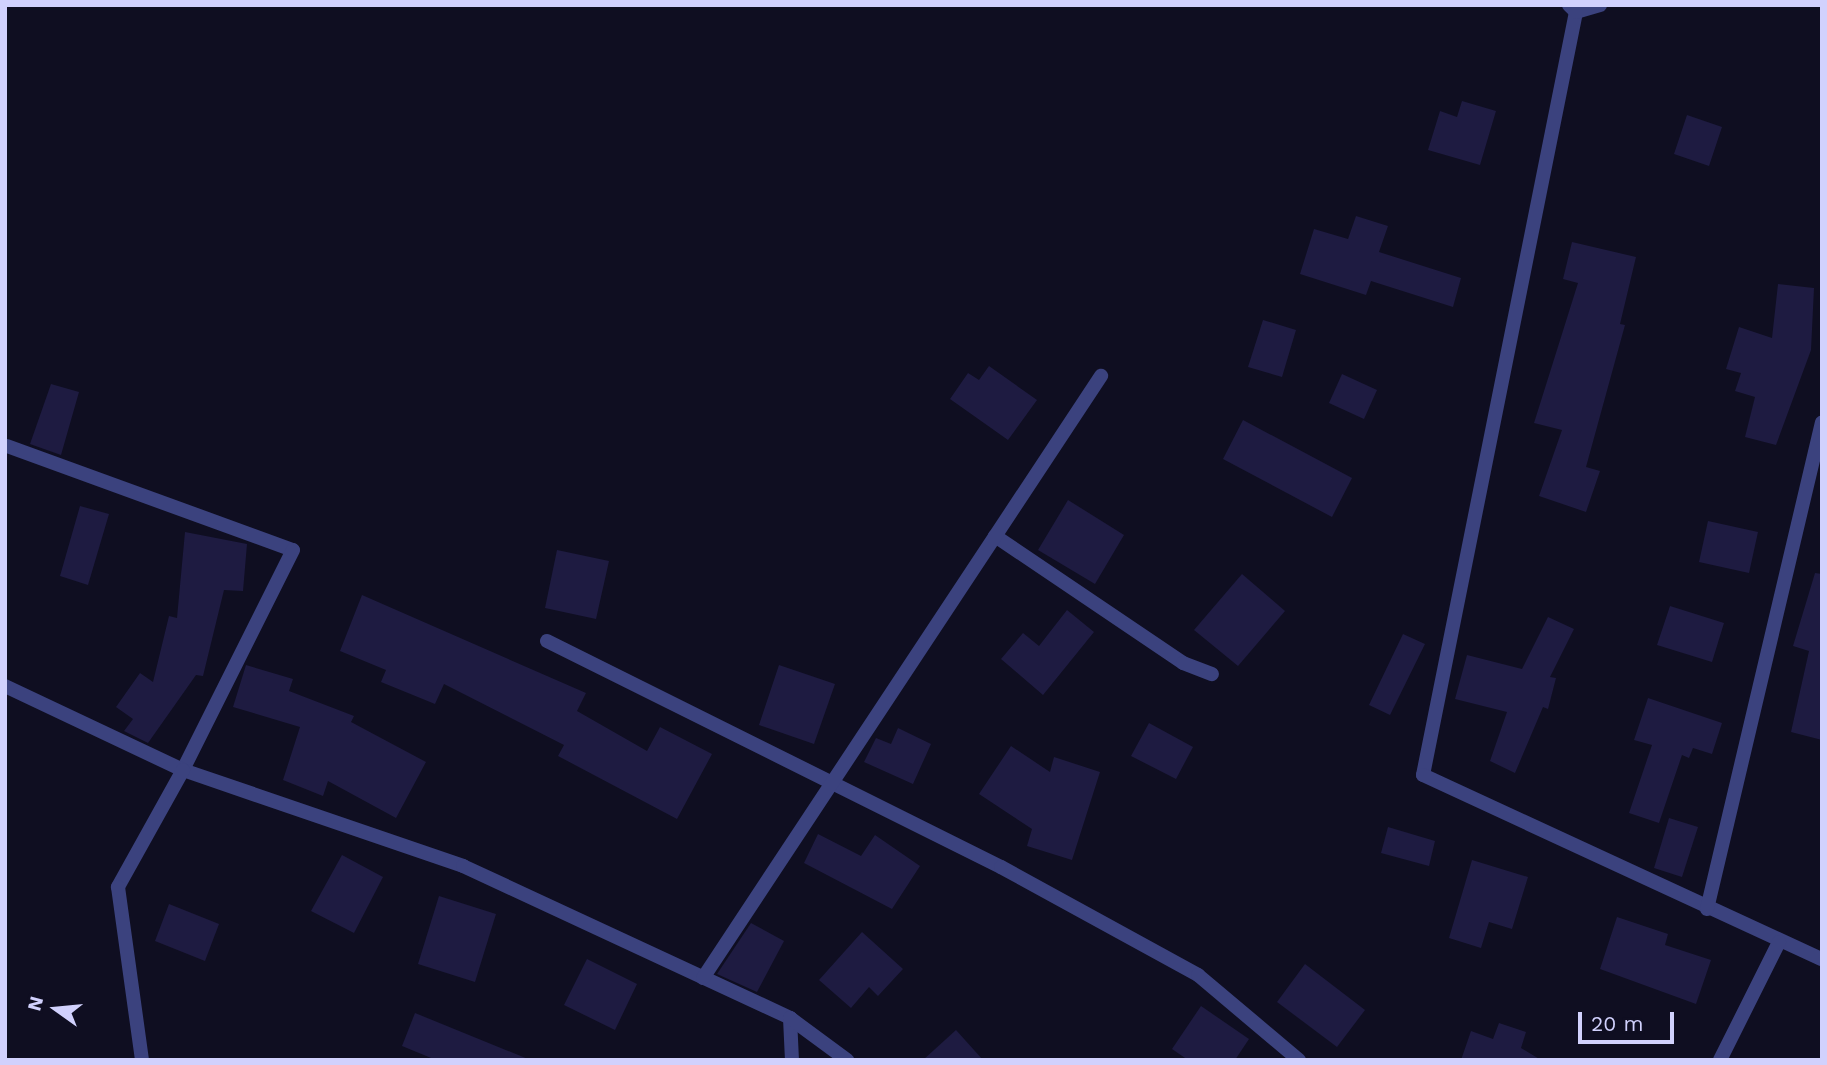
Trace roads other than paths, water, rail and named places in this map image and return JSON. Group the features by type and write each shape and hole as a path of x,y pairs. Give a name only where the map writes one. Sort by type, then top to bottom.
{"street":[{"path":"1600,5 1572,9 1423,775 1707,909 1822,959"},
{"path":"703,978 1101,376"},
{"path":"1707,909 1817,457 1822,422"},
{"path":"7,446 293,551 183,770 118,887 142,1060"},
{"path":"995,536 1183,663 1212,674"},
{"path":"547,641 830,785 1001,867 1198,975 1299,1060"},
{"path":"5,686 183,770 463,866 790,1018 847,1060"},
{"path":"1720,1060 1779,942"},
{"path":"790,1018 792,1060"}]}
